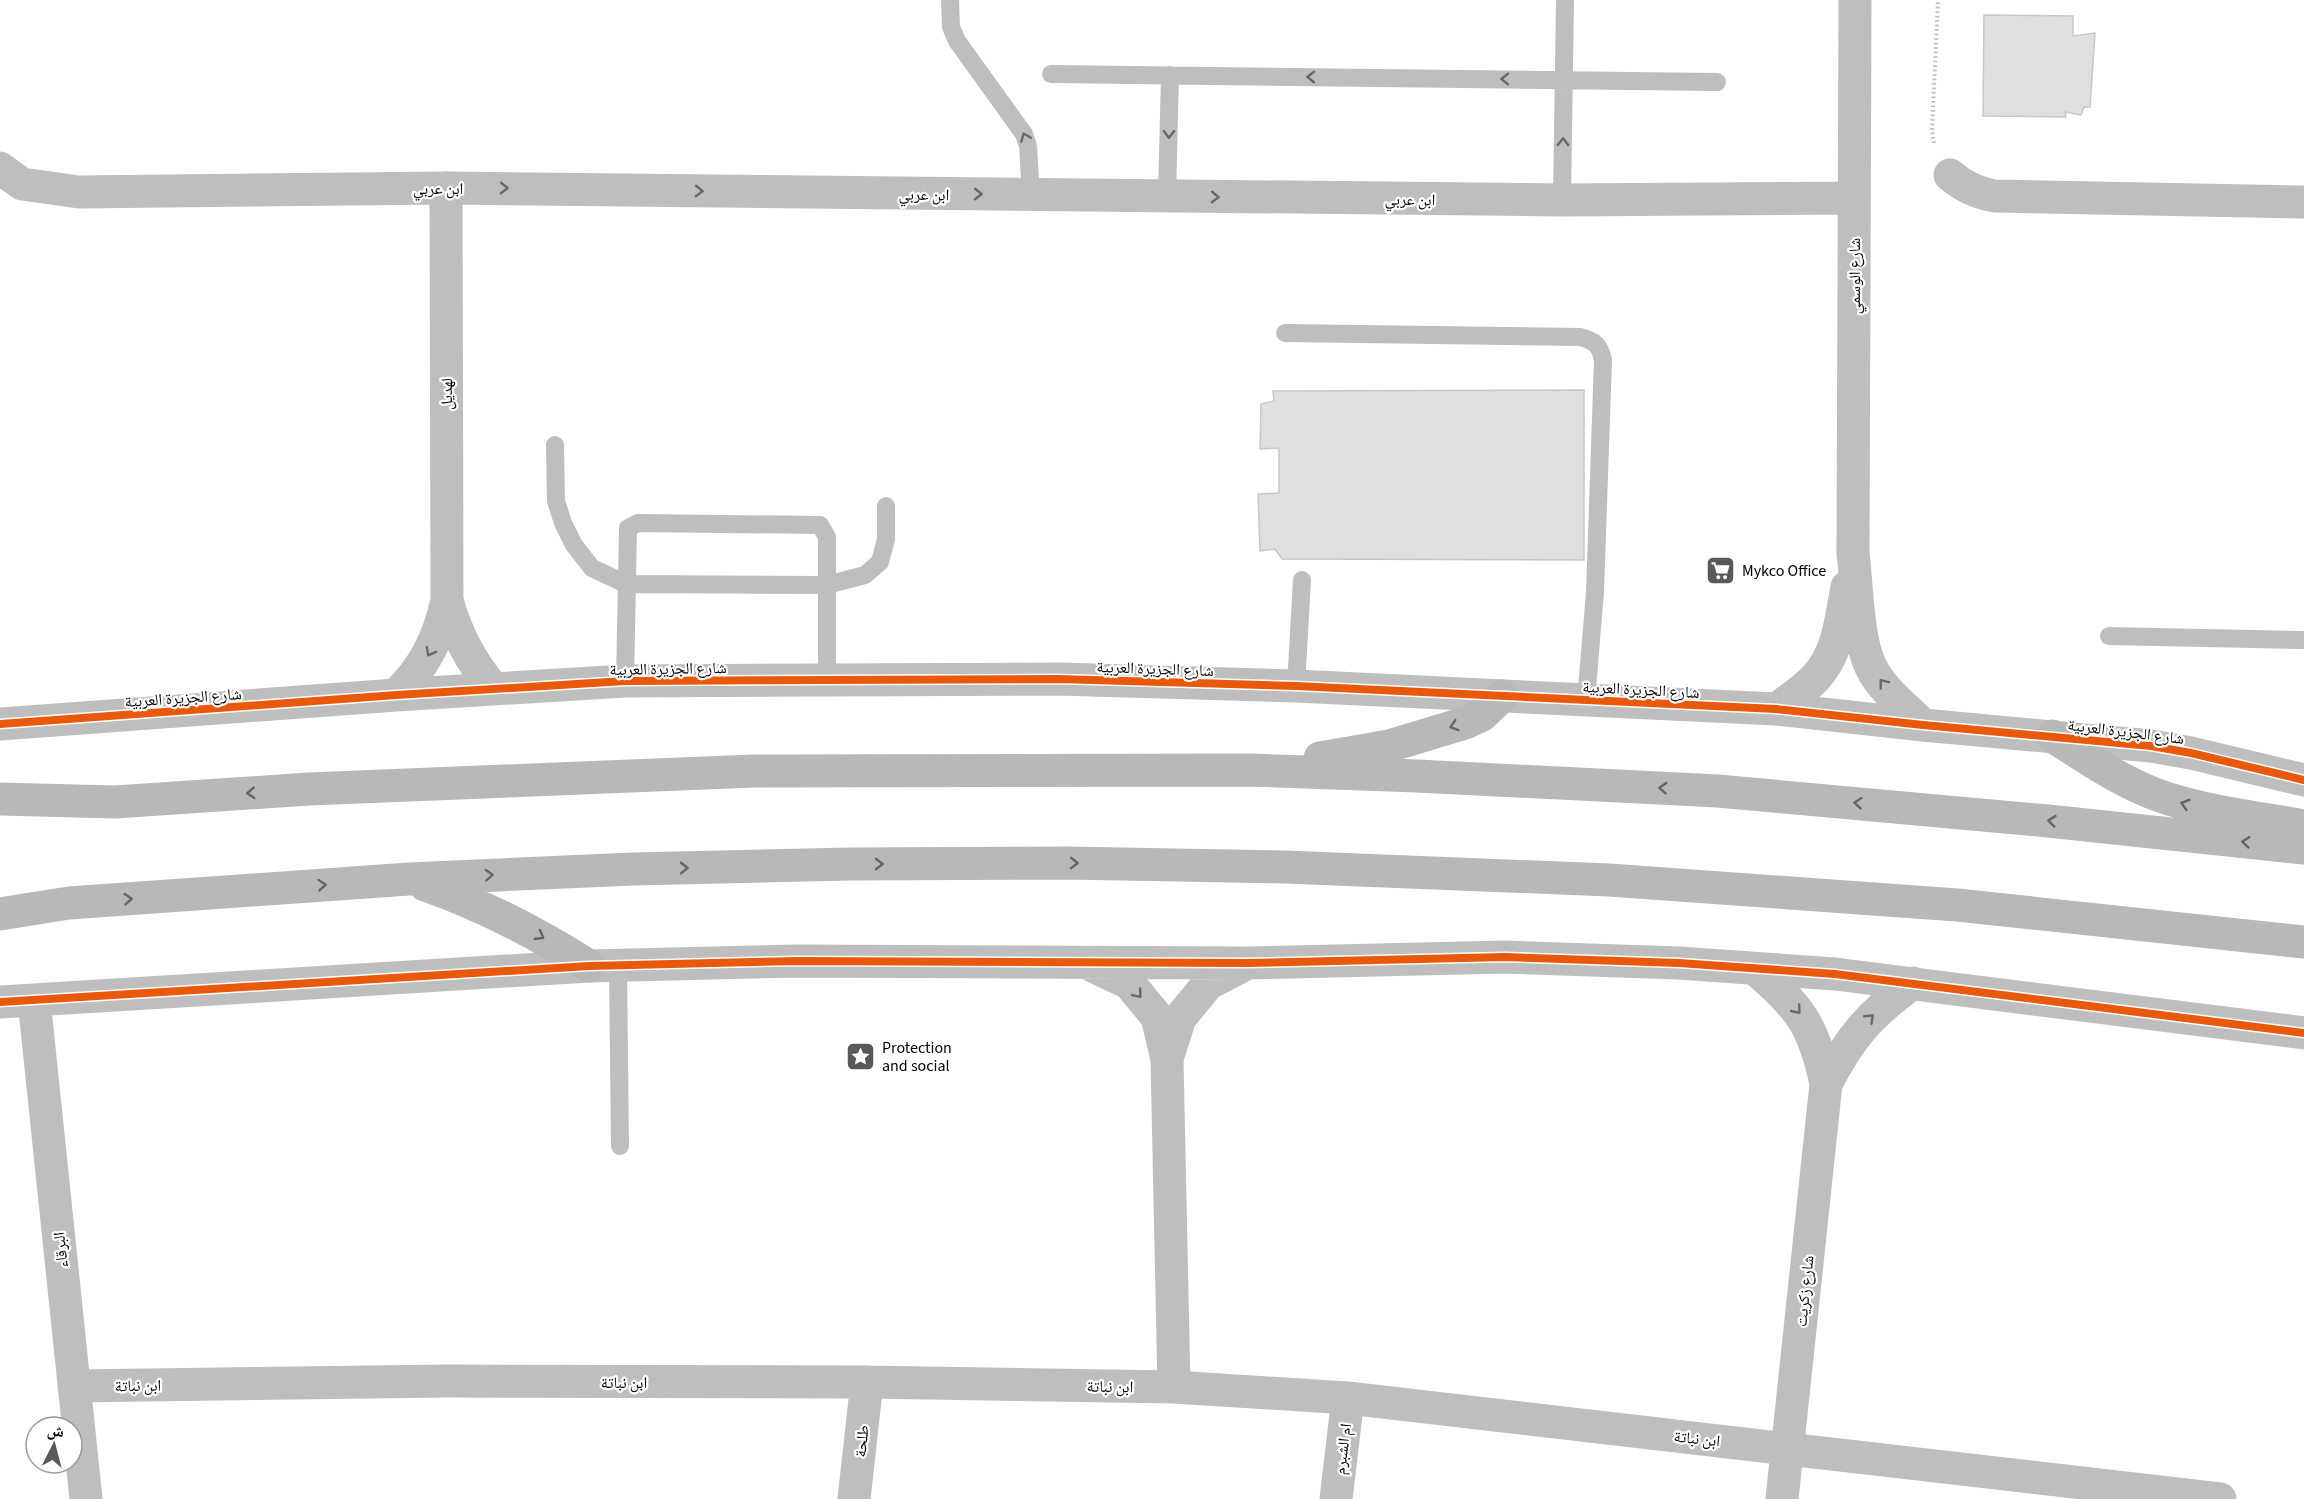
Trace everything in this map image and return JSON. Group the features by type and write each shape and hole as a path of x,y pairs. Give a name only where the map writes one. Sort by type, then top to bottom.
{"main road":[{"path":"1249,770 1283,762 1353,754 1389,746 1465,723 1482,715 1502,696"},
{"path":"2052,736 2126,781 2159,796 2193,806 2304,826"},
{"path":"0,799 115,802 309,789 754,771 1249,770 1718,791 2048,821 2304,848"},
{"path":"0,818 72,811 115,802"},
{"path":"0,904 69,903 409,879 633,869 850,864 1068,863 1285,867 1632,882 1957,906 2304,942"},
{"path":"409,879 472,901 604,966"},
{"path":"0,914 69,903"}],"street":[{"name":"شارع الوسمي","path":"1855,0 1853,552 1863,641 1870,666 1883,685 1923,725"},
{"name":"ابن عربي","path":"0,168 22,184 79,192 446,188 1562,200 1854,198"},
{"path":"1950,175 1963,186 1978,193 1994,196 2304,202"},
{"name":"لهديل","path":"396,695 424,662 443,622 447,600 446,188"},
{"name":"شارع الوسمي","path":"1776,709 1818,676 1831,656 1839,632 1853,552"},
{"name":"لهديل","path":"447,600 464,647 477,669 493,688"},
{"name":"شارع الجزيرة العربية","path":"0,724 493,688 626,681 1058,679 1296,686 1776,709 2167,748 2302,778"},
{"path":"0,1002 604,966 798,961 1247,963 1505,957 1679,963 1835,974 2304,1033"},
{"path":"1167,1059 1180,1018 1208,984 1247,963"},
{"path":"1089,964 1129,983 1157,1017 1167,1059 1174,1387"},
{"name":"شارع زكريت","path":"1755,969 1782,992 1804,1018 1819,1050 1826,1084 1782,1499"},
{"name":"شارع زكريت","path":"1826,1084 1841,1054 1861,1026 1885,1003 1912,983"},
{"name":"البرقاء","path":"34,1000 86,1499"},
{"name":"ابن نباتة","path":"74,1386 446,1381 867,1382 1174,1387 1348,1398 2220,1499"},
{"name":"طلحة","path":"854,1499 867,1382"},
{"name":"ام الشبرم","path":"1336,1499 1348,1398"}],"lane":[{"path":"950,0 951,27 957,41 1024,134 1028,146 1031,195"},
{"path":"1562,200 1565,0"},
{"path":"1051,74 1718,82"},
{"path":"1167,196 1170,75"},
{"path":"1285,333 1580,337 1592,340 1600,348 1603,360 1595,592 1586,700"},
{"path":"555,445 556,501 574,545 592,568 626,584 827,585 865,575 880,562 886,539 886,506"},
{"path":"626,681 628,528 638,523 805,523 820,525 827,537 827,680"},
{"path":"1296,686 1302,580"},
{"path":"2109,636 2304,640"},
{"path":"604,966 620,1146"}],"path":[{"path":"1938,0 1932,131 1934,147 1940,163 1950,175"}],"building":[{"path":"1984,15 2073,16 2073,36 2095,33 2090,107 2084,107 2081,115 2065,112 2066,117 1983,116"},
{"path":"1584,390 1584,560 1282,559 1275,549 1260,551 1258,494 1279,493 1279,448 1260,449 1261,404 1274,401 1273,391"}],"cycle path":[{"path":"0,724 625,681 1058,679 1296,686 1776,709 2151,746 2191,753 2304,780"},
{"path":"0,1002 589,966 798,961 1247,963 1505,957 1679,963 1835,974 2304,1033"}],"place":[{"name":"Mykco Office","path":"1721,570"},
{"name":"Protection and social","path":"861,1056"}]}
